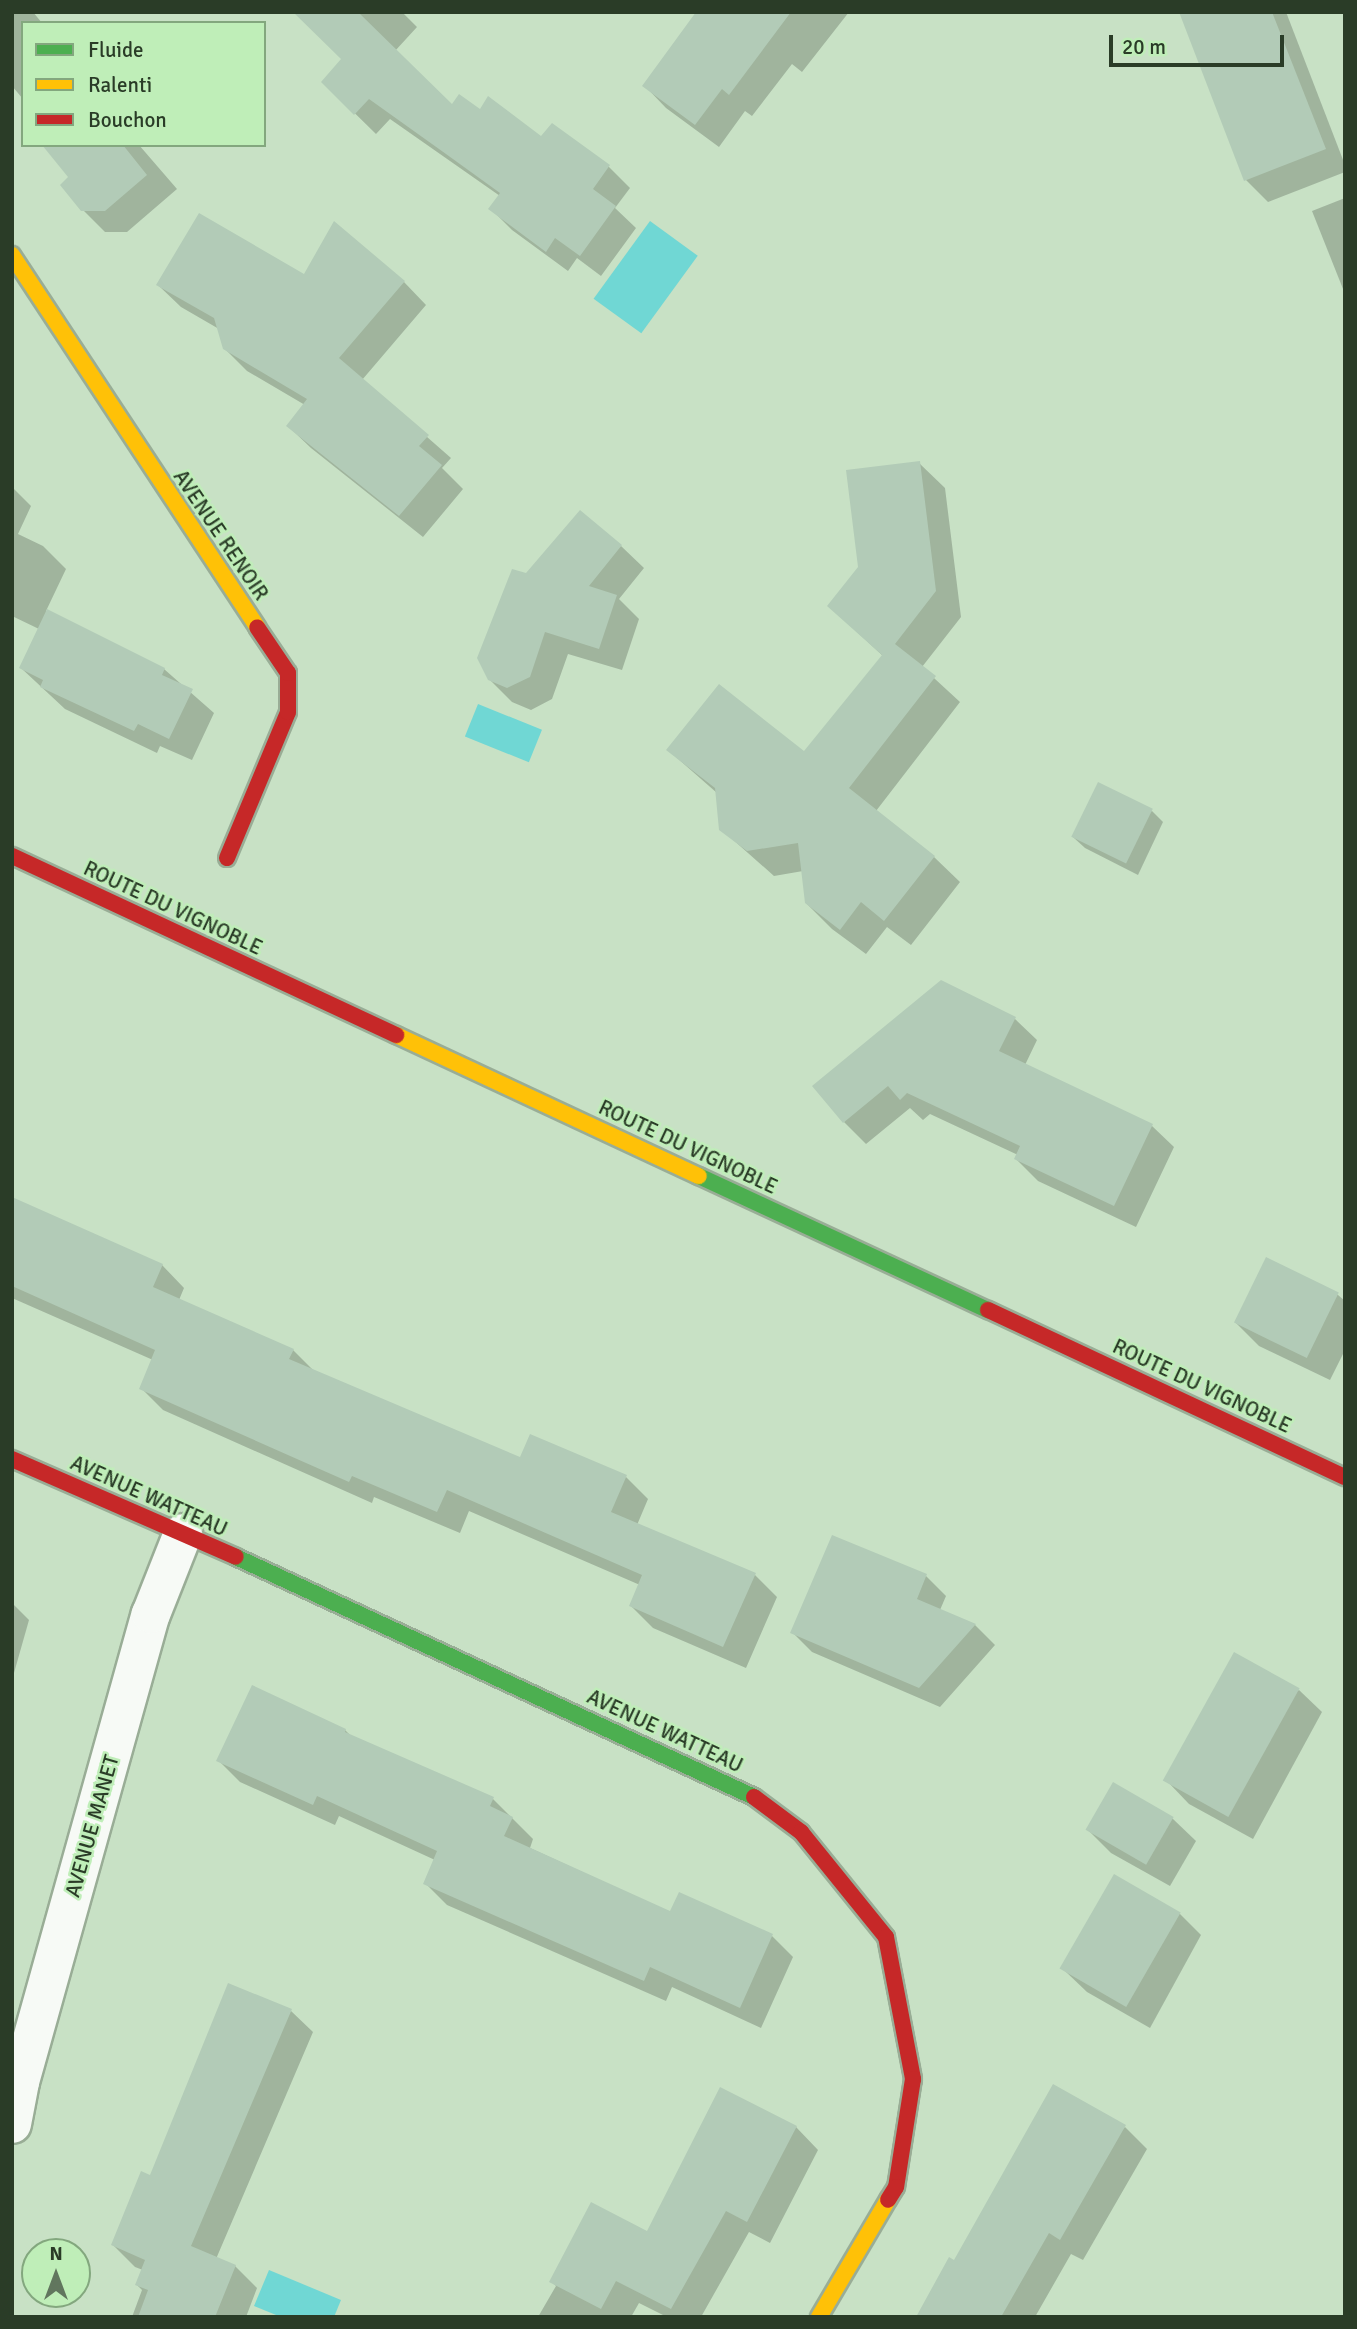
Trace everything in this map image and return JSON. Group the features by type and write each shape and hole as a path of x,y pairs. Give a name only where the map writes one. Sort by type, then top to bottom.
{"street":[{"name":"AVENUE RENOIR","path":"12,255 288,673 288,712 227,858"},
{"name":"ROUTE DU VIGNOBLE","path":"12,856 1345,1477"},
{"name":"AVENUE WATTEAU","path":"12,1459 183,1533 725,1781 761,1801 801,1832 886,1937 914,2079 896,2187 819,2317"},
{"name":"AVENUE MANET","path":"12,2124 20,2082 151,1614 183,1533"}],"water":[{"path":"650,221 698,256 641,333 594,299"},
{"path":"478,704 542,730 529,762 465,736"},
{"path":"269,2270 341,2300 334,2317 281,2317 254,2306"}],"building":[{"path":"293,12 358,12 452,104 459,94 480,109 488,96 541,136 552,123 610,165 593,189 616,206 580,256 555,238 546,252 488,209 500,193 369,99 354,115 321,82 341,59"},
{"path":"696,12 791,12 729,95 722,89 695,125 642,86"},
{"path":"1179,12 1272,12 1326,149 1244,181"},
{"path":"44,147 125,147 147,175 105,211 81,211 60,185 68,177"},
{"path":"199,213 304,274 334,221 405,281 339,358 429,435 419,446 442,465 399,516 286,426 307,399 223,349 214,318 156,285"},
{"path":"920,461 936,591 895,644 936,676 849,788 935,856 884,921 861,902 840,930 805,903 798,843 747,851 719,830 715,788 666,750 719,684 804,751 882,655 827,606 858,567 846,470"},
{"path":"580,510 622,545 589,586 617,595 599,649 545,632 530,677 507,688 488,680 477,658 512,569 526,573"},
{"path":"47,609 165,668 162,675 193,689 169,739 138,724 134,731 40,687 43,680 19,668"},
{"path":"1098,782 1153,809 1126,864 1071,837"},
{"path":"941,980 1016,1017 999,1051 1153,1124 1114,1206 1014,1159 1020,1146 907,1093 900,1100 888,1086 843,1123 812,1086"},
{"path":"12,1197 163,1264 153,1287 294,1349 289,1359 520,1457 530,1434 627,1475 611,1512 756,1573 723,1647 629,1606 642,1575 447,1490 437,1512 352,1476 349,1482 139,1389 155,1350 12,1286"},
{"path":"1266,1257 1339,1293 1307,1358 1234,1323"},
{"path":"832,1535 927,1574 917,1599 976,1624 919,1688 790,1633"},
{"path":"1234,1652 1300,1688 1228,1817 1163,1781"},
{"path":"252,1685 346,1729 345,1732 494,1797 490,1806 513,1817 504,1836 670,1911 679,1892 773,1934 740,2008 650,1967 644,1981 423,1884 437,1851 317,1796 313,1805 216,1761"},
{"path":"1113,1782 1174,1817 1146,1865 1086,1830"},
{"path":"1114,1874 1181,1912 1126,2007 1060,1968"},
{"path":"228,1983 292,2009 191,2246 236,2265 215,2317 138,2317 148,2290 135,2285 145,2260 111,2245 141,2171 150,2175"},
{"path":"1053,2084 1126,2125 1060,2240 1049,2233 1001,2317 916,2317 949,2257 954,2260"},
{"path":"720,2087 797,2126 747,2222 726,2211 671,2309 616,2281 601,2309 549,2282 591,2202 647,2231"}],"traffic: fast":[{"path":"699,1176 988,1310"},
{"path":"236,1557 754,1797"}],"traffic: slow":[{"path":"12,255 257,627"},
{"path":"396,1035 699,1176"},
{"path":"819,2317 888,2200"}],"traffic: jam":[{"path":"227,858 288,712 288,673 257,627"},
{"path":"12,856 396,1035"},
{"path":"988,1310 1345,1477"},
{"path":"12,1459 236,1557"},
{"path":"754,1797 801,1832 886,1937 913,2079 896,2187 888,2200"}]}
